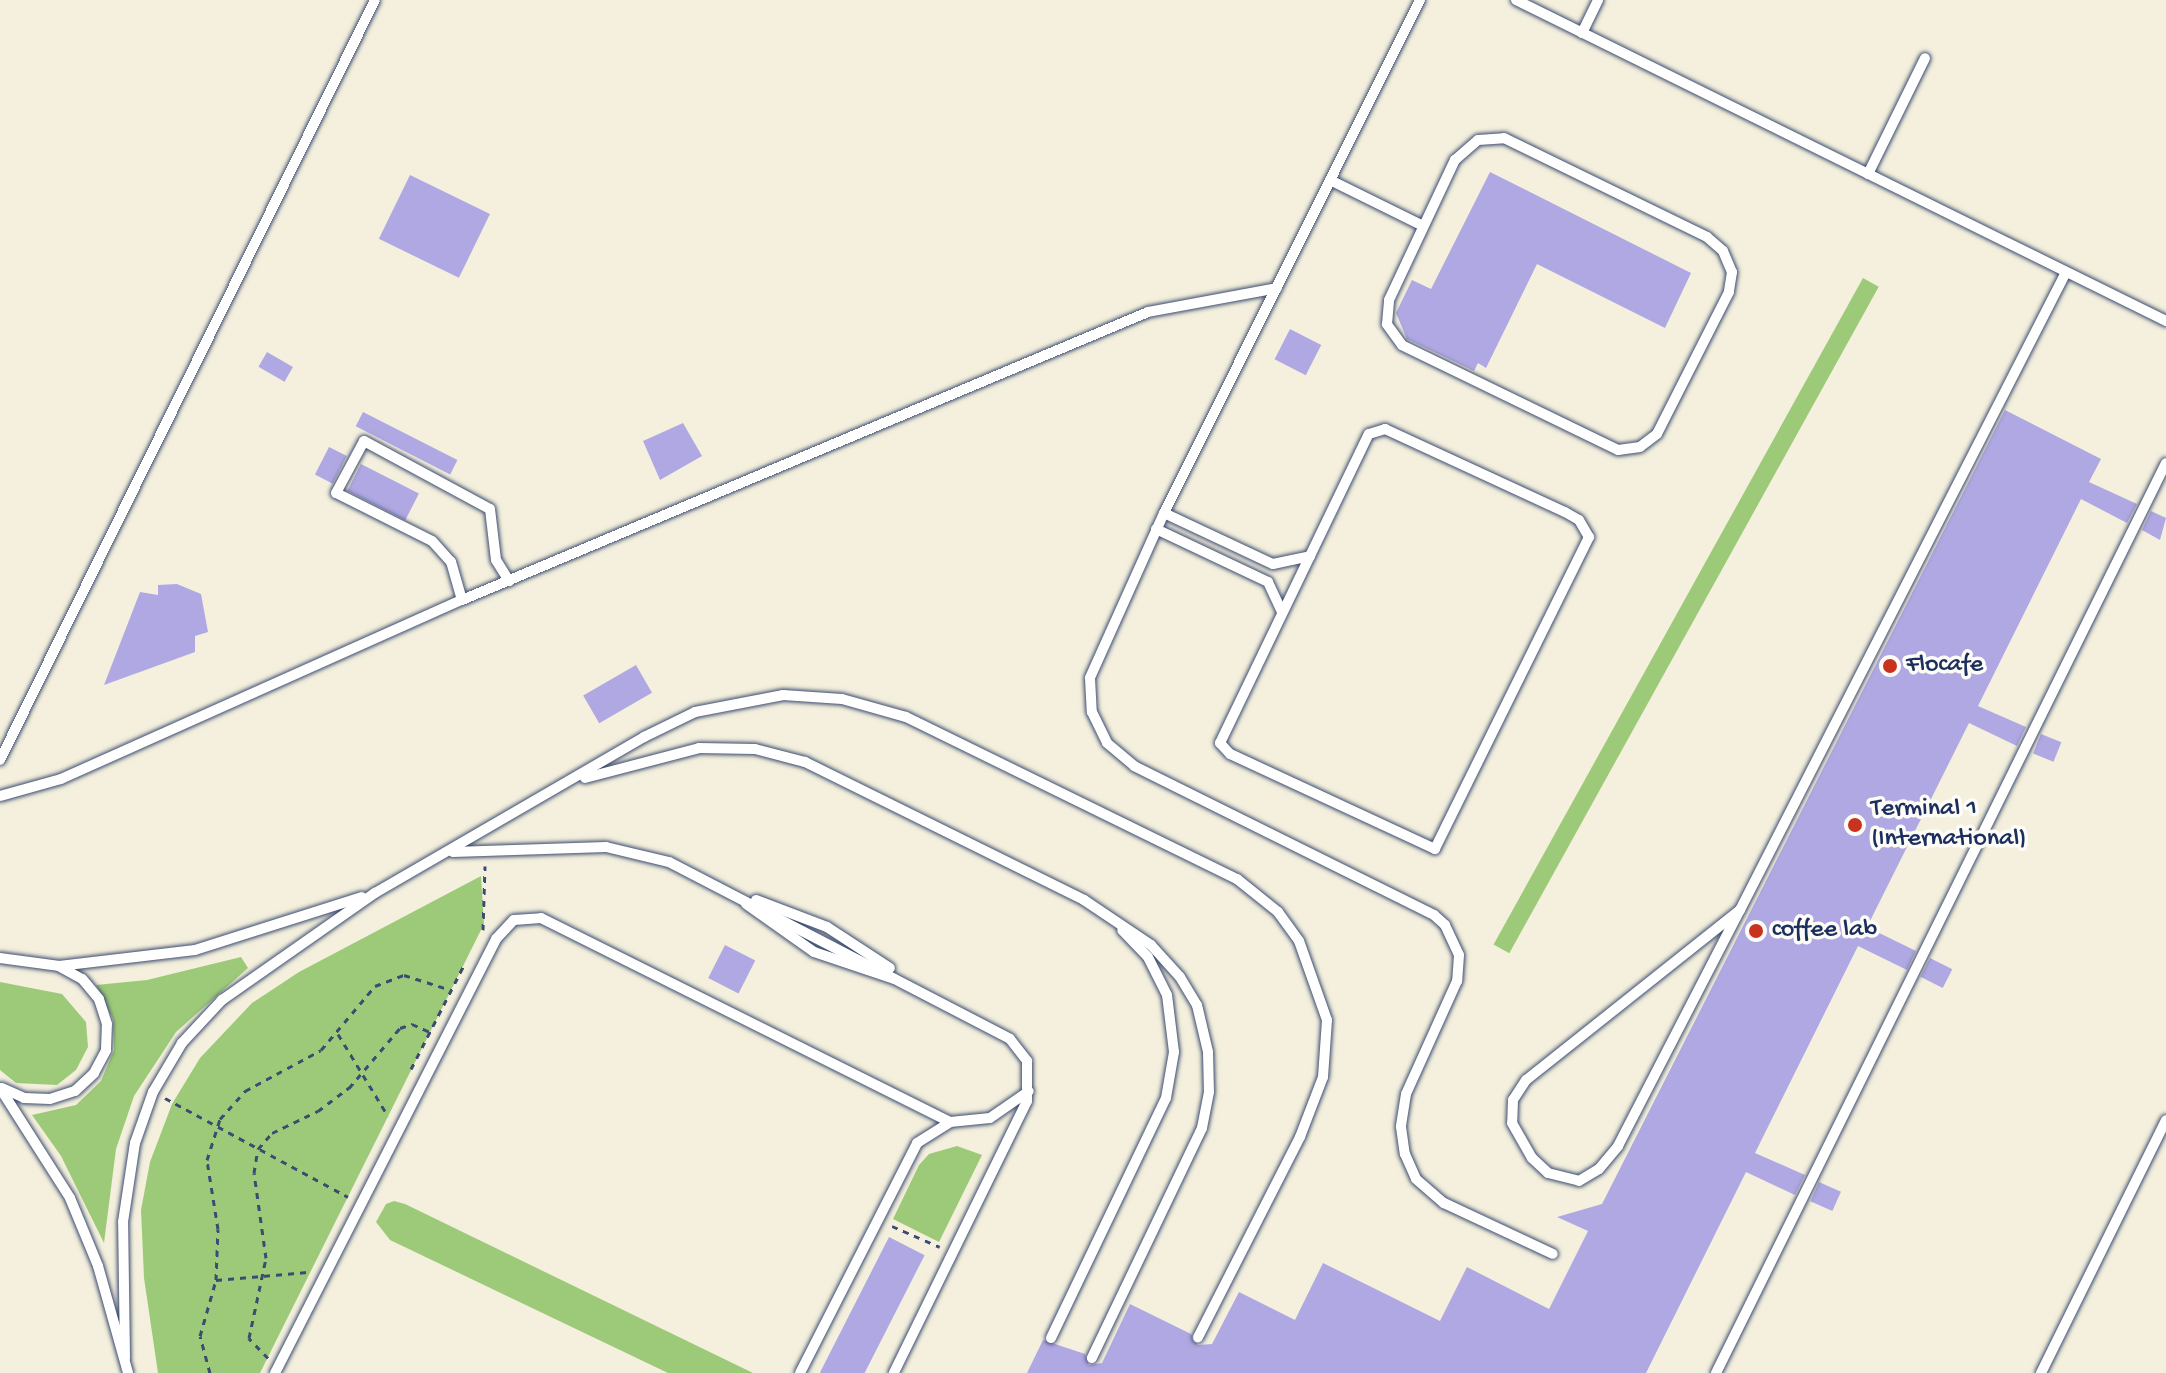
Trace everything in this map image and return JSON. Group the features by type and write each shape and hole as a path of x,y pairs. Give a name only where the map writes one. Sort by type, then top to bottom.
{"lane":[{"path":"0,760 375,0"},
{"path":"1420,0 1156,529 1090,678 1092,712 1107,743 1134,766 1434,915 1445,925 1459,955 1457,981 1406,1094 1401,1127 1405,1154 1416,1179 1444,1203 1553,1254"},
{"path":"1516,0 2065,274 2166,321"},
{"path":"1582,33 1598,0"},
{"path":"1868,174 1925,58"},
{"path":"1504,138 1707,237 1723,251 1732,272 1729,292 1657,434 1640,447 1618,450 1402,345 1386,313 1423,226 1464,149 1478,140 1504,138"},
{"path":"1330,180 1423,226"},
{"path":"1740,910 1526,1080 1513,1100 1512,1123 1532,1158 1548,1173 1579,1181 1618,1146 1740,910 2065,274"},
{"path":"0,796 61,779 462,600 1148,312 1277,288"},
{"path":"1379,429 1534,497 1586,527 1588,547 1440,847 1429,849 1224,750 1222,735 1282,612 1369,434 1379,429"},
{"path":"462,600 451,562 432,541 336,493 364,441 467,492 490,509 496,560 509,581"},
{"path":"1716,1373 2166,463"},
{"path":"1164,513 1273,564 1310,556"},
{"path":"1156,529 1268,582 1282,612"},
{"path":"125,1358 123,1222 135,1143 153,1092 182,1043 222,1000 375,893 695,712 783,695 842,699 906,717 1258,894 1299,941 1317,981 1327,1020 1323,1077 1300,1137 1198,1337"},
{"path":"566,785 666,753 755,749 805,762 1084,900 1151,945 1180,977 1197,1005 1208,1052 1209,1092 1189,1165 1092,1358"},
{"path":"452,852 486,854 552,845 606,847 669,862 908,982 1010,1039 1027,1061 1029,1091 894,1373"},
{"path":"0,958 59,966 195,950 375,893"},
{"path":"1051,1338 1166,1098 1174,1052 1167,995 1148,957 1084,900"},
{"path":"275,1373 496,939 514,920 541,918 950,1122"},
{"path":"0,1088 24,1098 50,1099 75,1091 94,1073 106,1050 103,1011 82,979 59,966"},
{"path":"0,1088 70,1198 98,1266 128,1373"},
{"path":"800,1373 917,1143 950,1122 990,1118 1029,1091"},
{"path":"2041,1373 2166,1120"}],"path":[{"path":"484,928 486,854"},
{"path":"210,1373 200,1336 216,1280 218,1229 207,1174 215,1127 245,1091 306,1061 337,1034 368,991 389,979 419,976 451,990"},
{"path":"268,1358 249,1338 264,1276 264,1228 254,1173 258,1149 272,1133 318,1111 362,1075 400,1028 412,1024 430,1032"},
{"path":"337,1034 388,1116"},
{"path":"153,1092 348,1197"},
{"path":"877,1220 953,1253"},
{"path":"216,1280 311,1271"}],"green space":[{"path":"1863,278 1879,287 1509,953 1494,944"},
{"path":"481,876 484,924 260,1373 158,1373 144,1278 141,1210 150,1162 172,1104 200,1058 252,1003 299,972"},
{"path":"241,957 248,968 176,1032 134,1096 116,1149 104,1243 61,1156 32,1115 76,1105 101,1081 114,1050 113,1019 96,985 147,980"},
{"path":"0,982 62,994 86,1022 88,1047 76,1070 57,1085 16,1083 0,1070"},
{"path":"957,1146 982,1155 939,1242 893,1219 919,1165 929,1154"},
{"path":"394,1201 753,1373 668,1373 390,1240 376,1222 386,1204"}],"building":[{"path":"1490,172 1691,273 1665,328 1537,264 1486,368 1478,363 1474,371 1407,339 1396,313 1412,280 1431,289"},
{"path":"410,175 490,214 459,278 379,239"},
{"path":"1290,329 1321,345 1306,375 1275,359"},
{"path":"267,352 293,367 284,382 258,367"},
{"name":"Terminal 1 (International)","path":"2005,410 2101,459 2089,482 2137,504 2127,523 2081,499 1978,706 2026,727 2017,746 1969,723 1867,927 1916,951 1907,970 1858,946 1755,1153 1805,1175 1795,1195 1746,1172 1646,1373 1027,1373 1043,1340 1085,1354 1089,1365 1102,1363 1130,1304 1191,1334 1198,1345 1212,1344 1239,1292 1295,1320 1323,1263 1440,1321 1467,1267 1549,1309 1588,1231 1557,1217 1602,1204"},
{"path":"363,412 457,460 450,474 356,426"},
{"path":"683,423 702,456 660,480 643,441"},
{"path":"329,447 347,456 333,484 315,475"},
{"path":"361,464 419,494 405,520 347,491"},
{"path":"2151,511 2166,518 2160,540 2142,530"},
{"path":"177,584 201,594 208,632 195,636 195,652 104,685 140,592 158,595 158,585"},
{"path":"636,665 652,693 599,723 583,696"},
{"path":"2041,734 2061,742 2054,762 2033,753"},
{"path":"725,945 755,960 738,993 708,978"},
{"path":"1930,958 1952,969 1943,988 1920,977"},
{"path":"1819,1182 1841,1192 1832,1211 1810,1201"},
{"path":"889,1237 925,1255 865,1373 820,1372"}],"place":[{"name":"Flocafe","path":"1890,666"},
{"name":"Terminal 1 (International)","path":"1855,825"},
{"name":"coffee lab","path":"1756,931"}]}
